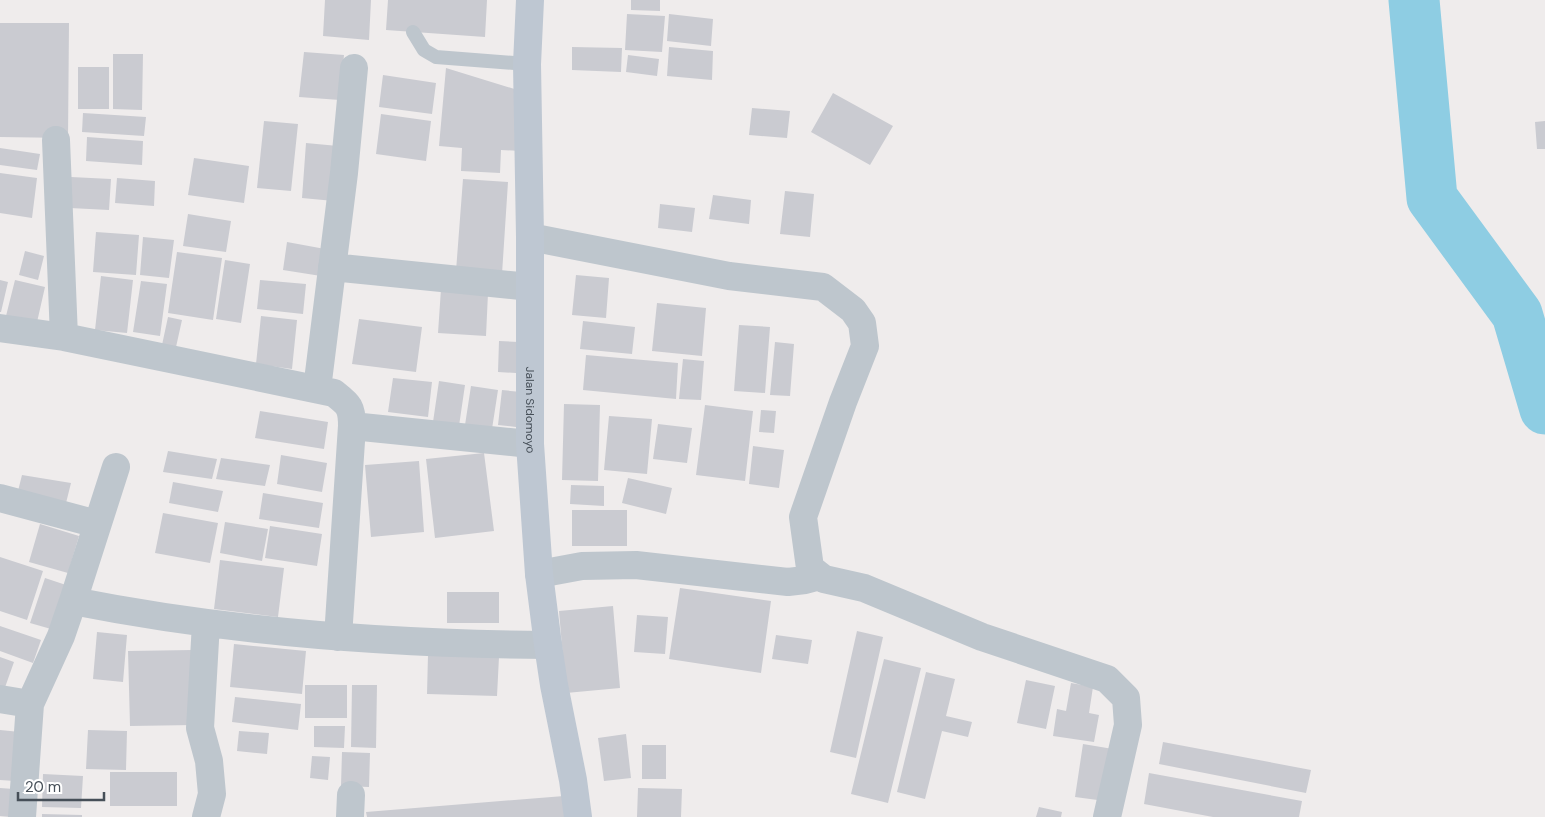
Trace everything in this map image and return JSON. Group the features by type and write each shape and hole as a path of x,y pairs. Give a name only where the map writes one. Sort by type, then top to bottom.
{"main road":[{"name":"Jalan Sidomoyo","path":"530,0 527,64 530,236 530,444 539,574 548,645 578,817"}],"street":[{"path":"317,388 344,173 354,68"},
{"path":"56,140 64,337"},
{"path":"530,236 729,276 823,287 853,310 862,323 865,346 843,402 804,517 810,568 824,579 864,588 982,638 1107,679 1126,698 1128,725 1107,817"},
{"path":"332,267 530,287"},
{"path":"0,328 64,337 317,388 334,393 348,404 352,416 352,426 338,636"},
{"path":"352,426 530,444"},
{"path":"22,817 30,704 61,636 116,467"},
{"path":"0,498 98,524"},
{"path":"539,574 582,566 636,565 788,582 820,576"},
{"path":"73,601 206,623 338,636 462,645 548,645"},
{"path":"206,623 200,728 209,762 212,794 206,817"},
{"path":"0,699 30,704"}],"lane":[{"path":"413,32 424,50 436,57 527,64"}],"building":[{"path":"325,0 371,0 369,40 323,36"},
{"path":"388,0 487,0 485,37 386,30"},
{"path":"631,0 660,0 660,11 631,10"},
{"path":"627,14 665,16 662,52 625,50"},
{"path":"669,14 713,19 711,46 667,41"},
{"path":"0,23 69,23 68,138 0,137"},
{"path":"572,47 622,48 621,72 572,70"},
{"path":"669,47 713,51 712,80 667,76"},
{"path":"304,52 344,55 340,100 299,97"},
{"path":"113,54 143,54 142,110 113,109"},
{"path":"628,55 659,59 657,76 626,72"},
{"path":"78,67 109,67 109,109 78,109"},
{"path":"446,68 521,91 521,151 501,150 500,173 461,171 462,148 439,146"},
{"path":"383,75 436,83 432,114 379,107"},
{"path":"833,93 893,126 870,165 811,132"},
{"path":"752,108 790,111 787,138 749,135"},
{"path":"83,113 146,117 144,136 82,132"},
{"path":"381,114 431,121 426,161 376,154"},
{"path":"264,121 298,124 291,191 257,188"},
{"path":"1545,121 1545,149 1537,149 1535,122"},
{"path":"87,137 143,141 142,165 86,161"},
{"path":"306,143 338,146 334,201 302,198"},
{"path":"0,148 40,154 37,170 0,165"},
{"path":"194,158 249,166 244,203 188,195"},
{"path":"0,173 37,178 32,218 0,213"},
{"path":"71,177 111,179 109,210 70,208"},
{"path":"117,178 155,181 154,206 115,203"},
{"path":"463,179 508,182 502,274 456,271"},
{"path":"785,191 814,194 810,237 780,234"},
{"path":"713,195 751,200 749,224 709,219"},
{"path":"660,204 695,208 692,232 658,228"},
{"path":"188,214 231,221 226,252 183,246"},
{"path":"96,232 139,235 136,275 93,272"},
{"path":"143,237 174,240 169,278 140,275"},
{"path":"287,242 325,249 321,276 283,270"},
{"path":"25,251 44,256 38,280 19,275"},
{"path":"177,252 222,258 213,320 168,313"},
{"path":"225,260 250,264 241,323 216,319"},
{"path":"576,275 609,278 606,318 572,315"},
{"path":"101,276 133,280 127,333 95,330"},
{"path":"0,280 8,282 1,312 0,312"},
{"path":"15,280 45,287 35,331 4,324"},
{"path":"260,280 306,284 303,314 257,309"},
{"path":"141,281 167,284 160,336 133,332"},
{"path":"441,289 488,293 486,336 438,333"},
{"path":"657,303 706,308 702,356 652,351"},
{"path":"261,316 297,320 292,369 256,364"},
{"path":"168,317 182,320 176,347 162,345"},
{"path":"359,319 422,327 416,372 352,364"},
{"path":"583,321 635,327 632,354 580,349"},
{"path":"739,325 770,327 765,393 734,391"},
{"path":"499,341 518,342 516,373 498,372"},
{"path":"775,342 794,344 790,396 770,395"},
{"path":"586,355 678,363 676,399 583,390"},
{"path":"683,359 704,361 701,400 679,399"},
{"path":"393,378 432,382 428,417 388,412"},
{"path":"439,381 465,385 459,426 433,422"},
{"path":"471,386 498,390 492,429 465,425"},
{"path":"502,390 521,392 516,427 498,425"},
{"path":"564,404 600,405 598,481 562,480"},
{"path":"705,405 753,411 745,481 696,475"},
{"path":"761,410 776,411 774,433 759,432"},
{"path":"260,411 328,422 324,449 255,438"},
{"path":"609,416 652,419 647,474 604,470"},
{"path":"658,424 692,428 687,463 653,459"},
{"path":"753,446 784,450 779,488 749,484"},
{"path":"168,451 217,459 212,479 163,472"},
{"path":"484,453 494,531 435,538 426,459"},
{"path":"281,455 327,463 322,492 277,484"},
{"path":"221,458 270,465 265,486 216,479"},
{"path":"419,461 424,532 371,537 365,465"},
{"path":"22,475 71,483 66,503 17,495"},
{"path":"628,478 672,488 666,514 622,503"},
{"path":"173,482 223,491 218,512 169,503"},
{"path":"571,485 604,486 604,506 570,504"},
{"path":"263,493 323,503 319,528 259,519"},
{"path":"572,510 627,510 627,546 572,546"},
{"path":"163,513 218,523 210,563 155,553"},
{"path":"225,522 268,529 262,561 220,553"},
{"path":"40,524 79,536 68,573 29,562"},
{"path":"270,526 322,534 317,566 265,558"},
{"path":"0,557 43,571 27,620 0,611"},
{"path":"220,560 284,568 278,617 214,609"},
{"path":"45,578 66,585 51,629 30,623"},
{"path":"680,588 771,601 761,673 669,659"},
{"path":"447,592 499,592 499,623 447,623"},
{"path":"613,606 620,688 566,693 559,611"},
{"path":"637,615 668,617 665,654 634,652"},
{"path":"0,626 41,640 33,663 0,651"},
{"path":"857,631 883,637 856,758 830,752"},
{"path":"97,632 127,635 123,682 93,679"},
{"path":"776,635 812,640 808,664 772,659"},
{"path":"234,644 306,651 302,694 230,687"},
{"path":"192,650 194,725 130,726 128,651"},
{"path":"428,655 499,657 497,696 427,694"},
{"path":"0,657 14,662 3,693 0,692"},
{"path":"884,659 921,668 888,803 851,794"},
{"path":"926,672 955,679 946,716 972,722 968,737 942,731 925,799 897,792"},
{"path":"1026,680 1055,686 1046,729 1017,723"},
{"path":"1071,683 1093,687 1089,713 1099,715 1094,742 1053,736 1057,709 1066,711"},
{"path":"305,685 347,685 347,718 305,718"},
{"path":"352,685 377,685 376,748 351,747"},
{"path":"235,697 301,704 298,730 232,722"},
{"path":"314,726 345,726 344,748 314,747"},
{"path":"0,730 20,732 15,781 0,780"},
{"path":"88,730 127,731 126,770 86,769"},
{"path":"239,731 269,733 267,754 237,751"},
{"path":"626,734 631,778 604,781 598,738"},
{"path":"1163,742 1311,770 1306,793 1159,764"},
{"path":"1083,744 1113,749 1105,801 1075,797"},
{"path":"642,745 666,745 666,779 642,779"},
{"path":"342,752 370,753 369,787 341,786"},
{"path":"312,756 330,757 328,780 310,778"},
{"path":"110,772 177,772 177,806 110,806"},
{"path":"1149,773 1302,801 1299,817 1213,817 1144,804"},
{"path":"43,774 83,776 81,808 42,807"},
{"path":"0,788 14,789 11,817 0,816"},
{"path":"638,788 682,789 681,817 637,817"},
{"path":"564,796 566,817 367,817 366,812"},
{"path":"1039,807 1062,812 1061,817 1036,817"},
{"path":"42,814 82,815 82,817 42,817"}],"waterway":[{"path":"1414,0 1432,198 1517,314 1545,409"}]}
